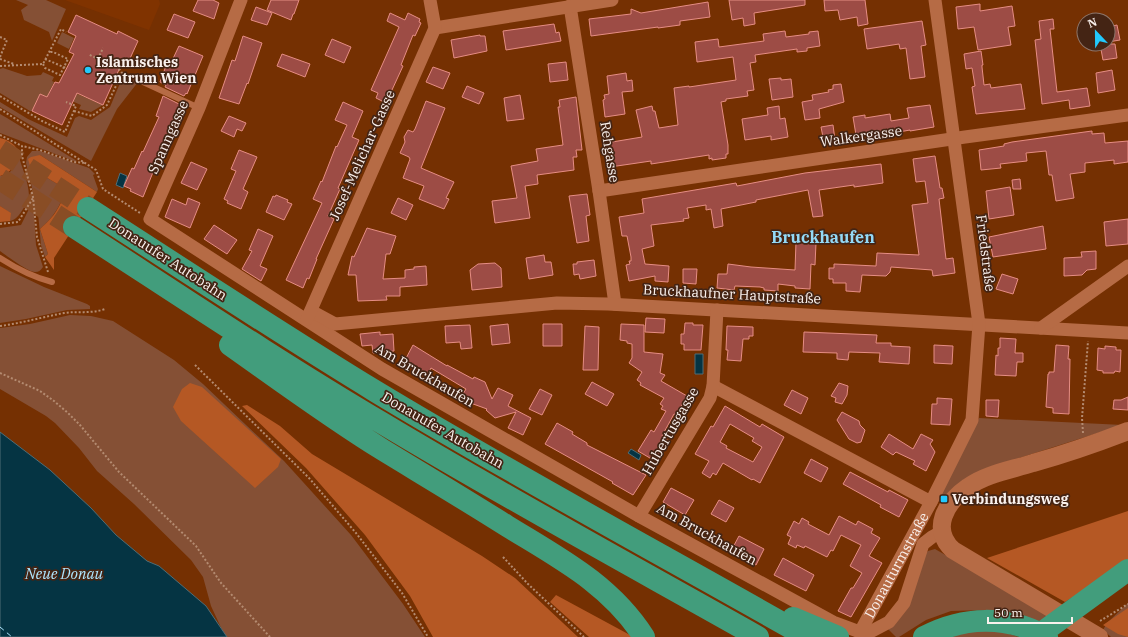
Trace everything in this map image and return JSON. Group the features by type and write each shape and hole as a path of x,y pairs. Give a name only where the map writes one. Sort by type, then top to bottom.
{"highway":[{"name":"Donauufer Autobahn","path":"88,208 375,391 506,468 807,637"},
{"name":"Donauufer Autobahn","path":"74,227 296,371 381,423 482,482 758,637"},
{"path":"140,270 231,345 337,420 553,554 602,588 625,611 644,637"},
{"path":"1036,637 1093,619 1128,570"},
{"path":"1059,637 1093,619 1128,585"},
{"path":"729,593 838,637"},
{"path":"933,633 963,622 990,620 1019,625 1046,637"}],"street":[{"name":"Spanngasse","path":"150,219 199,108 241,0"},
{"path":"430,0 436,28 612,0"},
{"name":"Friedstraße","path":"931,502 972,420 979,324 935,0"},
{"name":"Rehgasse","path":"570,6 615,304"},
{"name":"Josef-Melichar-Gasse","path":"309,316 436,28"},
{"name":"Walkergasse","path":"599,191 1128,115"},
{"path":"150,219 332,330"},
{"path":"1041,328 1128,266"},
{"name":"Bruckhaufner Hauptstraße","path":"332,330 557,303 615,304 1128,333"},
{"name":"Hubertusgasse","path":"639,516 710,398 713,386 717,310"},
{"name":"Am Bruckhaufen","path":"332,330 382,369 444,405 639,516 833,622 860,632"},
{"path":"713,386 931,502"},
{"name":"Donauturmstraße","path":"931,502 860,632 870,632 880,628 896,615 904,603 923,544 941,532 945,513 954,500 967,487 987,477 1090,445 1128,431"},
{"path":"941,532 947,545 953,550 1093,619"}],"lane":[{"path":"143,82 199,108"},
{"path":"0,258 21,271 37,278 52,282"}],"path":[{"path":"43,64 61,29 66,32"},
{"path":"0,37 7,40 0,58 16,64"},
{"path":"98,59 103,49"},
{"path":"43,64 45,68 60,75 65,68 68,59 53,52 49,52"},
{"path":"88,54 120,70 122,73 143,82"},
{"path":"45,59 65,68"},
{"path":"112,66 115,60"},
{"path":"0,66 16,64 43,64"},
{"path":"74,111 92,116 99,112 107,105 122,73"},
{"path":"0,96 42,121 65,132 76,106 66,102"},
{"path":"0,110 96,170 103,189 150,219"},
{"path":"0,135 22,146 40,150 74,162 86,163"},
{"path":"22,146 22,156 33,197 37,237 52,282"},
{"path":"0,224 18,222 33,197"},
{"path":"0,326 64,314 95,312 105,309"},
{"path":"1083,440 1082,418 1089,330"},
{"path":"195,365 310,478 356,533 402,593 428,637"},
{"path":"0,373 40,391 68,413 80,425 119,472 196,546 221,583 270,637"},
{"path":"503,557 528,584 584,637"},
{"path":"1093,619 1128,604"}],"shaded area":[{"path":"16,0 46,0 66,9 52,41 49,32 24,20 21,10 28,5"},
{"path":"65,0 159,0 160,4 149,30"},
{"path":"62,32 74,38 69,49 57,43"},
{"path":"3,68 27,76 41,75 43,72 54,77 52,81 54,82 47,97 40,94 32,111 30,111 0,93 0,69"},
{"path":"123,76 138,82 117,109 91,161 0,107 0,102 28,119 67,137 75,118 79,116 91,120 110,107"},
{"path":"75,93 103,105 91,112 79,109 81,105 67,99"},
{"path":"0,114 77,161 0,133"},
{"path":"0,138 13,144 19,154 13,168 9,172 0,176"},
{"path":"32,151 40,151 89,168 95,174 93,175 98,189 97,192 40,155 31,169 40,168 45,171 44,176 66,189 62,201 50,220 40,229 48,254 45,257 41,245 38,213 26,163 27,157"},
{"path":"40,155 97,192 54,258 54,270 45,257 48,254 40,229 50,220 56,211 62,201 66,189 44,176 45,171 40,168 31,169 28,159"},
{"path":"19,157 28,185 29,196 28,202 19,215 10,221 10,213 0,206 0,176 12,170"},
{"path":"0,206 11,213 10,221 0,222"},
{"path":"32,206 34,213 36,245 43,267 38,272 23,267 0,251 0,228 21,225 30,207"},
{"path":"0,266 44,287 87,304 90,306 90,309 67,310 0,323"},
{"path":"70,315 91,316 113,321 174,360 203,384 284,461 351,535 403,604 425,637 227,637 224,634 211,606 203,577 191,560 134,504 97,471 79,448 55,423 46,416 0,389 0,328 30,324"},
{"path":"190,383 202,387 281,459 278,467 255,488 181,421 173,407 182,389"},
{"path":"247,405 280,426 312,454 482,556 515,578 578,637 433,637 410,596 365,535 306,468 242,406"},
{"path":"979,418 1123,425 1010,461 941,502 937,501"},
{"path":"1128,511 1128,560 1122,566 1065,602 987,558"},
{"path":"935,549 1050,615 1040,622 1010,612 987,610 951,611 926,620 899,637 896,637 888,629 922,556 928,551"},
{"path":"556,595 632,637 589,637 550,602"},
{"path":"1128,603 1128,637 1111,637 1103,630 1107,623"},
{"path":"1128,608 1128,637 1118,634 1103,625"},
{"path":"981,625 1019,637 942,637"}],"water":[{"path":"120,173 127,176 123,188 116,185"},
{"path":"695,354 703,354 703,374 695,374"},
{"name":"Neue Donau","path":"0,432 50,470 91,508 116,535 147,561 159,566 206,606 227,637 0,637"},
{"path":"631,449 641,455 639,460 628,453"}],"building":[{"path":"198,0 213,0 219,3 214,19 193,11"},
{"path":"271,0 299,0 291,20 267,10"},
{"path":"729,0 805,0 805,5 754,13 755,24 744,26 743,18 732,20"},
{"path":"824,0 865,0 868,24 858,26 857,17 840,20 838,10 825,11"},
{"path":"708,2 710,17 680,21 680,25 591,36 589,19 631,14 631,9 641,13"},
{"path":"980,4 980,11 1012,6 1015,26 1008,27 1011,45 978,50 974,27 958,29 956,7"},
{"path":"256,7 272,13 267,25 251,20"},
{"path":"390,13 405,20 408,13 420,19 419,22 421,23 415,36 413,35 401,65 403,66 386,103 376,98 378,93 371,90 399,27 387,21"},
{"path":"174,14 195,22 188,38 167,30"},
{"name":"Islamisches Zentrum Wien","path":"76,15 117,34 118,31 138,41 127,65 122,63 103,105 77,93 62,125 32,111 40,94 47,97 55,82 59,83 74,54 69,52 76,36 68,32"},
{"path":"1053,19 1054,29 1050,29 1057,92 1087,88 1090,106 1070,109 1069,100 1042,104 1035,40 1041,39 1039,21"},
{"path":"922,21 926,45 921,46 925,77 910,79 906,48 900,49 899,44 867,49 864,29"},
{"path":"554,24 556,33 559,32 561,41 506,50 503,31"},
{"path":"1116,25 1120,40 1116,41"},
{"path":"785,31 786,37 809,34 809,32 818,31 820,46 807,48 807,51 797,52 797,49 755,55 756,62 750,63 754,90 747,91 748,96 726,99 726,101 721,102 728,145 728,154 726,154 726,158 712,160 712,158 709,159 709,155 651,164 651,161 610,167 606,143 642,137 636,110 652,106 653,111 655,111 659,128 678,125 674,88 736,80 733,57 697,62 695,42 718,39 719,47 764,41 763,34"},
{"path":"480,35 485,36 487,51 454,58 451,40"},
{"path":"243,36 262,43 248,84 247,83 239,104 219,98 232,60 235,61"},
{"path":"332,39 351,47 344,63 325,55"},
{"path":"179,46 203,56 187,94 186,93 184,96 165,87 166,85 160,82 166,66 169,67"},
{"path":"981,51 984,85 990,84 991,88 1021,84 1025,109 976,114 972,87 975,86 972,68 966,69 964,54"},
{"path":"1116,51 1117,58 1103,60 1102,52"},
{"path":"282,54 310,64 305,77 277,66"},
{"path":"566,62 568,80 550,82 548,64"},
{"path":"433,67 450,73 443,89 426,82"},
{"path":"1112,70 1115,90 1098,93 1096,73"},
{"path":"626,73 627,81 632,80 633,91 622,92 625,114 605,117 603,100 605,99 604,95 609,94 607,76"},
{"path":"781,78 781,80 791,79 793,97 772,100 769,79"},
{"path":"841,84 844,102 819,109 820,118 805,120 802,102 813,100 812,95 829,92 828,90 833,89 833,85"},
{"path":"467,86 484,93 479,104 462,97"},
{"path":"520,95 524,119 507,121 504,98"},
{"path":"163,96 181,105 143,197 130,191 131,189 124,186 132,168 134,169 142,151 143,152 159,117 156,116"},
{"path":"576,97 582,150 576,150 577,157 573,157 574,170 537,175 538,184 525,186 530,218 495,223 492,201 517,198 511,166 538,161 536,149 563,145 558,107 560,107 559,100"},
{"path":"426,101 445,108 421,168 454,182 446,198 449,199 444,209 419,199 424,186 403,178 410,159 409,157 400,153 405,142 404,137 408,130 413,132 415,129"},
{"path":"343,102 363,111 352,137 359,140 338,188 340,189 328,216 334,219 316,259 309,279 307,278 303,288 286,280 322,203 313,199 321,181 322,182 336,146 337,147 347,125 335,120"},
{"path":"930,105 934,127 877,136 877,132 856,135 853,117 865,115 865,118 890,114 891,121 909,118 907,108"},
{"path":"779,106 780,119 785,118 788,137 771,140 771,136 745,140 742,119 768,115 767,108"},
{"path":"229,116 246,123 242,131 237,129 234,137 221,131"},
{"path":"833,125 835,140 824,142 821,127"},
{"path":"1092,131 1092,134 1104,133 1105,143 1128,141 1128,162 1114,164 1114,160 1085,163 1085,172 1070,174 1074,198 1056,201 1052,175 1049,175 1046,151 1026,153 1027,161 1000,164 1001,168 981,170 979,150 1004,146 1004,144 1012,142"},
{"path":"239,150 257,157 243,189 248,192 241,209 227,203 228,201 224,199 236,171 231,169"},
{"path":"935,156 940,188 942,188 944,198 939,199 946,259 953,258 955,273 933,276 932,270 891,267 890,272 886,276 862,275 860,292 846,291 846,283 833,283 833,279 829,279 829,268 834,268 834,264 876,266 877,253 919,255 912,205 928,203 925,181 916,182 913,159"},
{"path":"191,162 207,169 197,190 181,183"},
{"path":"881,164 883,183 819,190 823,216 813,217 808,190 756,200 756,202 721,209 723,226 714,228 711,209 706,210 706,205 687,208 689,218 683,219 684,221 651,225 654,246 642,249 645,264 669,266 668,282 655,281 655,276 629,281 626,265 630,264 629,261 631,261 631,257 627,236 622,236 619,217 644,213 642,199 736,183 737,186 805,173"},
{"path":"1020,179 1021,189 1013,189 1012,180"},
{"path":"1010,187 1014,215 989,219 986,191"},
{"path":"587,194 590,215 586,216 589,241 577,243 569,196"},
{"path":"276,195 288,200 287,202 292,204 284,220 266,212 273,196 275,197"},
{"path":"188,198 200,203 190,228 165,217 172,199 186,205"},
{"path":"398,198 413,205 406,220 391,213"},
{"path":"1128,219 1128,244 1106,246 1104,222"},
{"path":"214,225 237,240 227,254 204,239"},
{"path":"1043,226 1046,249 993,257 989,237"},
{"path":"367,228 396,236 390,254 386,254 383,279 405,278 405,270 414,269 414,267 426,266 427,285 400,287 400,296 386,296 387,300 358,301 356,275 348,275 352,256 354,257"},
{"path":"258,229 273,236 260,266 267,269 261,281 242,269 252,251 249,250"},
{"path":"796,242 816,243 815,265 811,264 810,289 795,288 795,286 778,284 778,291 764,290 764,288 760,287 735,286 734,290 717,288 718,274 727,274 728,264 795,270"},
{"path":"1096,251 1096,269 1087,270 1082,275 1064,276 1064,258 1082,257 1081,252"},
{"path":"544,255 545,262 551,262 553,275 529,279 526,258"},
{"path":"594,260 596,276 580,279 579,274 574,275 573,264 577,264 577,262"},
{"path":"495,263 501,268 502,287 472,290 470,270 478,264"},
{"path":"683,269 697,269 696,284 683,283"},
{"path":"1002,274 1018,279 1013,294 996,289"},
{"path":"646,318 665,319 664,333 645,332"},
{"path":"685,323 703,325 701,350 684,350 684,344 681,344 681,334 684,334"},
{"path":"508,324 510,343 492,345 490,326"},
{"path":"543,324 562,324 562,346 543,346"},
{"path":"621,324 644,325 644,352 663,354 660,373 665,375 661,381 687,396 676,415 674,414 662,436 667,439 655,461 638,451 651,430 654,432 666,411 661,409 663,406 660,404 664,398 640,385 641,383 637,380 642,372 629,363 632,358 632,344 627,343 627,341 620,340"},
{"path":"470,325 472,348 461,349 460,342 446,343 445,326"},
{"path":"585,326 599,327 598,370 583,370"},
{"path":"727,326 753,327 753,336 749,336 749,339 743,339 741,361 727,360"},
{"path":"380,332 380,335 393,334 394,351 373,353 372,345 362,346 360,334"},
{"path":"804,332 877,335 876,343 891,343 891,346 910,347 909,364 879,362 880,353 849,352 848,360 837,359 837,353 803,352"},
{"path":"1000,338 1016,339 1015,353 1023,353 1023,362 1017,362 1016,376 995,375 996,355 998,356 998,348 1000,348"},
{"path":"413,345 447,366 473,379 474,377 485,382 492,399 498,388 513,395 508,406 531,418 523,435 508,428 516,412 495,418 486,410 487,409 465,401 467,399 461,397 466,389 431,368 427,375 403,364"},
{"path":"934,345 953,346 952,364 934,363"},
{"path":"1056,345 1069,346 1069,414 1053,413 1053,408 1046,407 1048,374 1049,372 1054,372"},
{"path":"1105,346 1116,347 1116,350 1121,350 1120,372 1115,371 1114,373 1103,373 1103,371 1097,370 1098,348 1105,349"},
{"path":"592,382 614,394 607,406 585,394"},
{"path":"839,383 848,386 847,395 842,404 835,402 836,398 831,396"},
{"path":"540,389 552,395 542,415 529,409"},
{"path":"792,390 808,398 801,414 784,405"},
{"path":"1128,397 1128,410 1113,409 1114,400 1121,400"},
{"path":"937,398 952,399 950,425 931,424 932,404 937,404"},
{"path":"986,400 999,400 998,417 986,416"},
{"path":"725,406 760,427 762,424 784,437 760,483 723,463 716,475 713,473 710,478 702,473 709,461 695,454 711,426 713,427","holes":["730,424 754,438 752,441 762,447 753,462 726,448 727,446 720,442"]},
{"path":"842,412 859,421 860,425 865,430 861,442 857,443 849,439 837,420"},
{"path":"557,423 573,432 572,434 587,443 587,445 646,475 633,495 612,483 613,482 545,444"},
{"path":"889,434 913,449 921,434 933,440 930,444 935,452 926,471 913,464 915,461 896,452 893,455 881,447"},
{"path":"811,459 828,468 821,482 804,473"},
{"path":"850,472 888,492 889,490 908,500 899,517 880,507 881,505 843,484"},
{"path":"671,488 694,500 685,515 663,502"},
{"path":"719,500 734,508 726,522 711,514"},
{"path":"839,516 856,525 858,521 873,529 871,533 880,538 869,556 882,563 851,617 838,611 851,588 853,588 862,573 850,566 861,545 841,535 833,551 831,550 827,557 805,546 804,548 797,545 796,548 788,544 791,537 787,535 794,521 799,524 802,518 809,522 808,524 829,535"},
{"path":"739,536 764,549 756,565 731,551"},
{"path":"783,558 814,575 806,591 774,575"}],"ferry route":[{"path":"0,627 12,637"}],"tunnel":[{"path":"0,150 88,208"},
{"path":"0,179 74,227"}],"place":[{"name":"Islamisches Zentrum Wien","path":"88,70"},
{"name":"Verbindungsweg","path":"944,499"}],"district":[{"name":"Bruckhaufen","path":"823,237"}]}
